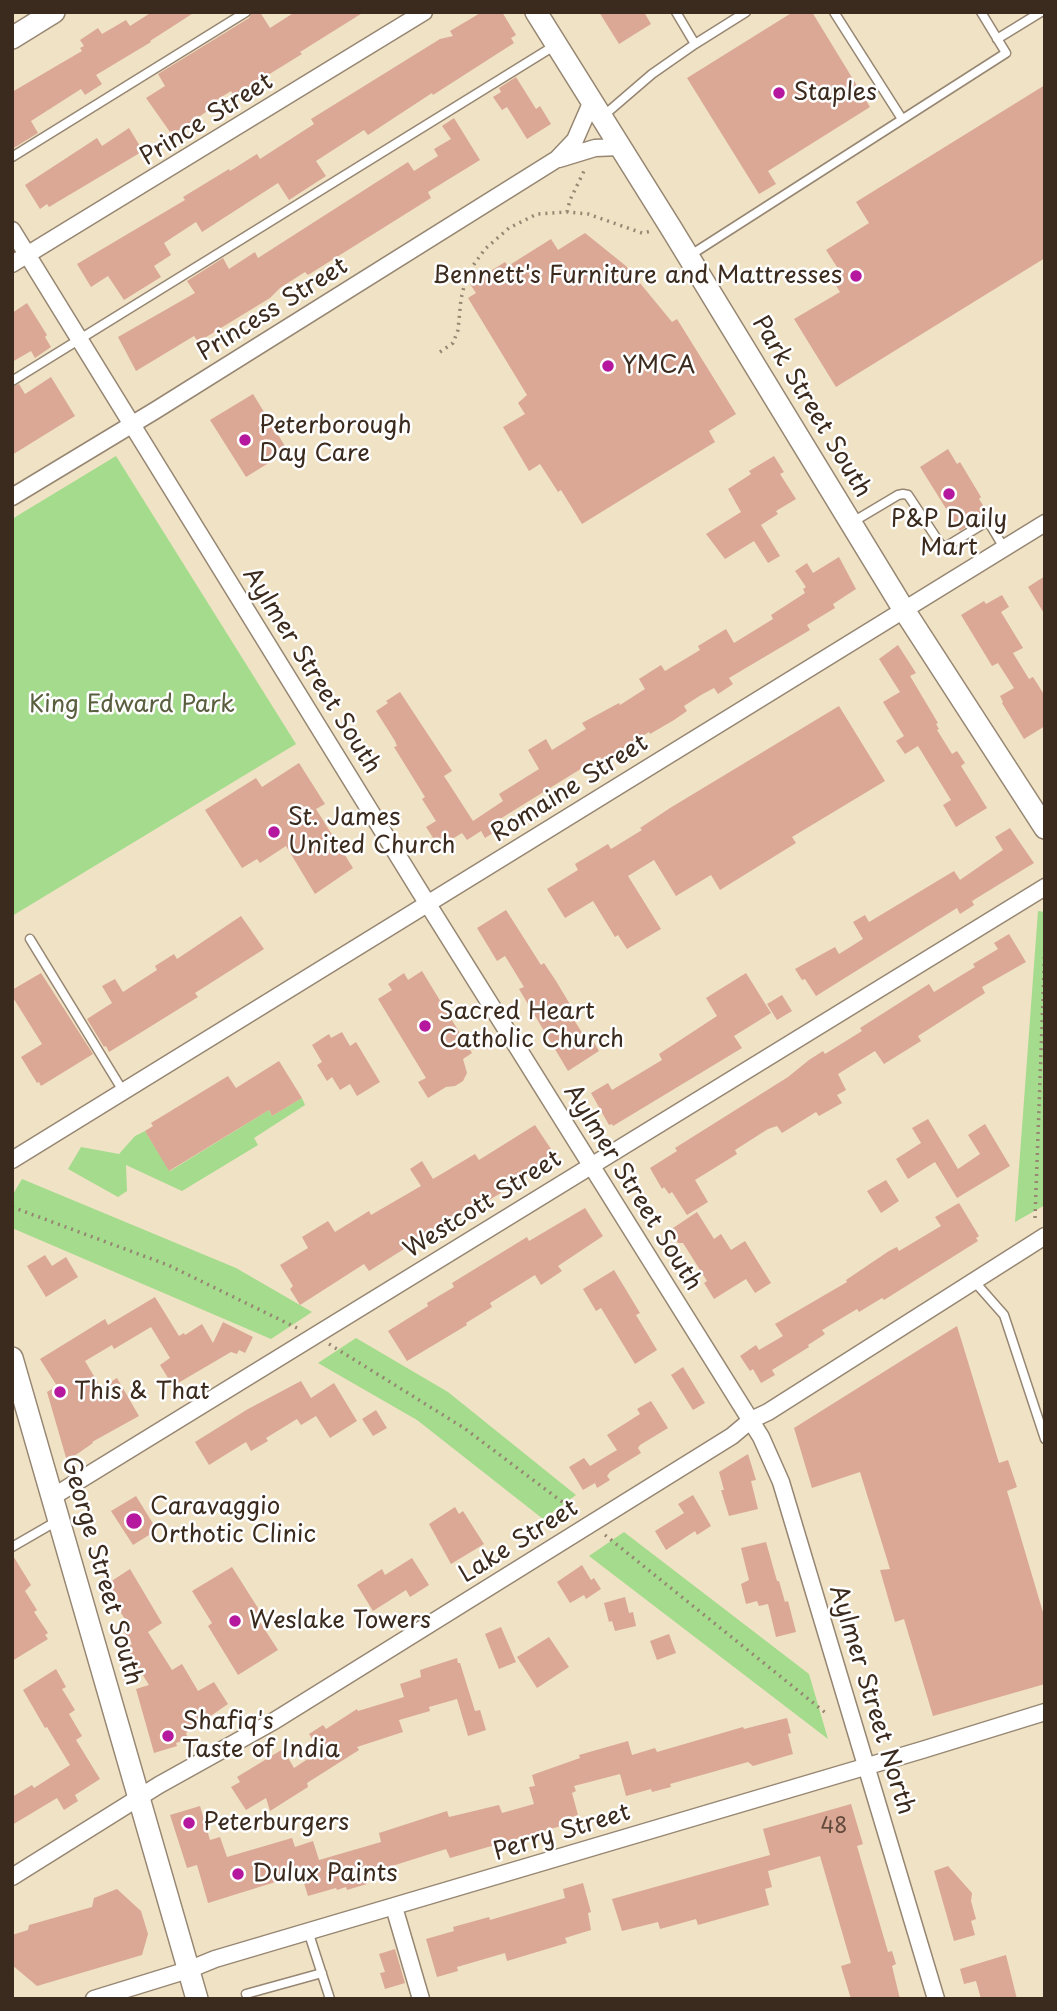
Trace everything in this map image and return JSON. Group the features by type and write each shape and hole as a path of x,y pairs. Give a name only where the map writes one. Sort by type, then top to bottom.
{"main road":[{"path":"12,38 54,12"},
{"name":"Park Street South","path":"536,12 904,610 1045,828"},
{"name":"George Street South","path":"12,1358 197,1999"}],"street":[{"name":"Prince Street","path":"12,264 424,12"},
{"name":"Princess Street","path":"12,497 557,159 575,140 597,108"},
{"name":"Princess Street","path":"557,159 595,148 620,147"},
{"name":"Aylmer Street South","path":"12,230 428,905 751,1420"},
{"name":"Romaine Street","path":"12,1160 1045,523"},
{"name":"Westcott Street","path":"54,1496 1045,887"},
{"name":"Lake Street","path":"12,1877 139,1798 274,1721 732,1436 751,1420 768,1412 1045,1236"},
{"name":"Aylmer Street North","path":"751,1420 781,1482 936,1999"},
{"name":"Perry Street","path":"94,1999 215,1959 1045,1712"},
{"path":"394,1907 421,1999"}],"lane":[{"path":"12,157 246,12"},
{"path":"676,12 695,44"},
{"path":"597,108 746,12"},
{"path":"834,12 902,119"},
{"path":"688,256 1006,53 981,12"},
{"path":"997,40 1041,12"},
{"path":"12,381 556,44"},
{"path":"851,523 903,494 908,495 942,545 947,546 988,521 1004,548"},
{"path":"30,939 123,1091"},
{"path":"974,1281 1004,1315 1045,1439"},
{"path":"12,1547 60,1519"},
{"path":"308,1931 330,1999"},
{"path":"246,1994 322,1973"}],"path":[{"path":"567,212 595,148"},
{"path":"440,352 453,343 458,330 467,274 485,249 509,228 537,214 567,212 598,216 642,233 671,228"},
{"path":"1035,1218 1044,943"},
{"path":"12,1207 168,1265 314,1337 464,1428 591,1524 827,1714"}],"green space":[{"name":"King Edward Park","path":"116,456 296,744 12,916 12,519"},
{"path":"1038,911 1045,912 1045,1205 1015,1222"},
{"path":"302,1098 305,1105 254,1138 258,1145 182,1191 126,1165 127,1191 118,1197 68,1169 81,1147 119,1154 135,1136 145,1131 170,1171 269,1110 272,1116"},
{"path":"22,1179 236,1268 312,1312 271,1339 12,1228 12,1196"},
{"path":"356,1338 448,1392 576,1495 543,1519 417,1420 318,1363"},
{"path":"624,1532 809,1674 828,1739 589,1556"}],"building":[{"path":"152,12 195,12 96,75 102,84 85,95 81,89 31,121 38,133 12,149 12,92 82,51 80,48 84,46 80,40 98,28 102,34 126,20 130,26"},
{"path":"252,12 260,12 270,28 295,12 364,12 234,96 231,91 207,106 209,110 173,134 146,98 165,86 158,74 249,18"},
{"path":"482,12 502,12 516,35 511,38 514,43 368,135 364,130 316,161 326,176 289,200 278,183 202,232 196,222 164,243 171,255 154,266 161,277 124,300 108,276 91,287 77,264 185,200 183,197 229,169 230,171 257,154 260,159 314,124 311,119 440,39 453,36 450,31"},
{"path":"599,12 644,12 651,24 619,44"},
{"name":"Staples","path":"793,12 812,12 870,107 768,171 776,184 759,194 687,78"},
{"path":"516,77 536,109 540,106 551,124 527,139 507,107 502,110 493,97 501,92 499,88"},
{"path":"1045,85 1045,258 836,387 794,319 840,292 828,273 837,267 826,250 869,223 856,202"},
{"path":"454,118 480,160 428,192 431,198 308,275 305,272 270,298 198,342 194,336 136,371 118,337 195,293 187,281 223,258 229,269 255,252 258,258 408,162 414,171 438,156 434,149 451,139 442,126"},
{"path":"129,128 143,151 49,207 47,204 40,209 25,185 97,138 102,146"},
{"name":"YMCA","path":"585,233 626,266 672,322 677,319 736,414 709,431 715,442 582,524 561,490 558,492 540,464 529,471 503,427 525,414 518,403 527,395 468,298 476,293 470,284 505,262 508,266 551,239 558,250"},
{"path":"27,303 47,335 45,337 51,347 35,358 31,351 12,362 12,313"},
{"path":"51,377 75,416 12,455 12,387 19,384 25,394"},
{"path":"253,394 288,451 246,477 210,420"},
{"path":"948,449 957,464 960,462 988,513 960,531 920,467"},
{"path":"774,456 784,472 780,474 796,499 776,511 778,514 761,525 780,556 768,563 754,541 725,559 706,534 741,512 728,489 751,474 749,471"},
{"path":"839,557 856,589 833,604 835,608 807,625 810,630 729,678 733,684 718,694 714,688 701,695 684,706 687,711 674,720 650,734 649,732 603,761 600,757 500,819 504,826 485,838 481,831 467,840 462,833 439,847 426,827 436,821 422,799 425,797 394,747 397,746 395,741 376,711 388,703 386,701 400,692 452,771 444,776 473,821 503,801 499,794 539,769 528,750 546,739 552,750 586,729 582,723 619,703 620,705 645,689 639,679 661,665 665,671 700,650 698,646 726,629 734,643 773,619 771,615 805,593 803,589 806,587 795,571 807,563 813,573"},
{"path":"1045,576 1045,615 1028,587"},
{"path":"1002,595 1009,607 1001,612 1023,648 1013,653 1029,679 1033,677 1045,696 1045,726 1024,739 1000,696 1014,688 998,663 992,666 961,615 984,601 986,604"},
{"path":"898,645 916,673 910,676 938,723 937,730 952,754 957,751 965,763 961,766 987,808 956,827 943,805 951,800 918,746 905,754 896,741 904,736 883,702 900,692 879,659"},
{"path":"839,706 885,781 792,837 796,843 720,890 711,875 676,896 654,860 628,876 661,929 627,949 618,935 615,937 593,901 565,918 547,889 578,870 575,864 608,844 611,849 670,808"},
{"name":"St. James United Church","path":"299,763 325,804 316,809 353,868 315,894 286,846 260,863 257,859 242,868 205,810 256,778 262,787"},
{"path":"1010,828 1034,863 972,901 974,905 960,914 957,908 816,996 805,979 802,980 795,969 835,947 839,954 863,939 853,922 865,915 869,922 954,871 960,880 1003,850 995,837"},
{"path":"506,910 541,965 544,963 556,981 571,1006 567,1009 588,1042 592,1039 599,1051 568,1071 519,989 524,987 505,956 497,961 477,928"},
{"path":"241,916 264,949 195,993 198,997 132,1038 109,1052 106,1046 104,1047 87,1019 112,1003 102,986 115,979 123,992 157,970 155,966 174,954 177,959"},
{"path":"1009,934 1026,962 982,987 985,993 918,1036 921,1041 884,1064 875,1051 838,1074 846,1090 837,1095 842,1103 819,1116 816,1112 782,1133 777,1126 768,1129 735,1150 737,1154 695,1180 708,1202 687,1215 672,1192 669,1194 664,1187 662,1189 650,1168 677,1151 675,1148 788,1077 823,1051 825,1054 862,1031 860,1028 929,984 934,992 975,967 973,964 998,949 994,943"},
{"name":"Sacred Heart Catholic Church","path":"422,971 472,1053 463,1059 467,1073 463,1081 428,1098 418,1082 426,1078 378,999 392,990 388,984 404,973 408,980"},
{"path":"41,973 93,1054 41,1086 21,1057 42,1044 12,996 12,990"},
{"path":"746,973 771,1013 734,1036 742,1048 613,1126 609,1125 591,1093 608,1083 612,1090 662,1060 659,1054 717,1016 706,998"},
{"path":"782,995 792,1011 777,1020 767,1004"},
{"path":"342,1032 350,1046 356,1042 380,1082 357,1096 350,1084 340,1090 332,1077 327,1081 317,1065 322,1062 312,1045 329,1034 331,1038"},
{"path":"279,1061 302,1098 272,1116 269,1110 169,1171 145,1131 153,1126 151,1123 228,1076 236,1088"},
{"path":"928,1119 958,1169 980,1154 968,1135 985,1124 1010,1166 957,1198 935,1162 908,1179 896,1159 921,1143 912,1128"},
{"path":"535,1125 555,1155 499,1190 501,1193 484,1203 482,1200 369,1271 364,1264 300,1305 290,1289 293,1286 280,1265 308,1248 302,1237 328,1221 335,1232 369,1211 371,1215 421,1186 410,1169 422,1161 433,1179 475,1154 479,1160"},
{"path":"886,1180 899,1201 881,1213 867,1191"},
{"path":"959,1203 979,1236 976,1238 978,1241 884,1300 882,1298 859,1312 857,1309 822,1330 825,1334 772,1370 775,1375 761,1383 753,1369 750,1371 740,1356 756,1345 759,1350 783,1336 775,1324 847,1282 846,1280 889,1251 897,1247 899,1251 941,1226 935,1217"},
{"path":"585,1208 603,1236 558,1266 562,1271 541,1285 535,1275 490,1303 492,1307 466,1323 467,1325 407,1361 388,1331 454,1287 452,1283 527,1237 529,1241"},
{"path":"697,1212 714,1239 721,1234 731,1250 745,1241 771,1283 755,1293 746,1279 714,1299 704,1283 707,1281 683,1243 678,1243 670,1230"},
{"path":"45,1255 52,1266 66,1257 78,1277 46,1297 27,1266"},
{"path":"614,1270 640,1313 636,1315 657,1350 635,1364 601,1308 596,1311 583,1289"},
{"path":"155,1297 179,1336 202,1324 213,1343 223,1322 253,1337 245,1353 239,1350 237,1354 231,1352 173,1386 160,1365 170,1358 151,1327 114,1349 112,1345 85,1361 101,1388 117,1378 139,1416 92,1442 67,1461 47,1392 57,1386 40,1359 105,1319 108,1325"},
{"path":"957,1326 999,1463 1008,1460 1017,1487 1007,1491 1045,1619 1045,1684 933,1716 904,1619 895,1622 880,1570 890,1569 860,1472 812,1488 794,1428"},
{"path":"683,1367 705,1403 693,1410 671,1375"},
{"path":"301,1381 311,1398 334,1383 357,1421 330,1438 316,1416 301,1425 297,1419 266,1438 268,1441 251,1451 246,1442 209,1465 195,1442 248,1409"},
{"path":"651,1401 668,1428 640,1445 638,1448 641,1453 610,1472 607,1476 610,1480 597,1488 595,1483 583,1490 569,1467 584,1458 590,1466 617,1450 607,1435 640,1414 637,1409"},
{"path":"376,1410 387,1428 373,1436 362,1419"},
{"path":"748,1454 756,1480 751,1481 758,1509 729,1516 719,1472"},
{"path":"693,1495 711,1526 697,1535 695,1531 666,1550 655,1531 684,1513 678,1504"},
{"path":"136,1496 157,1530 133,1545 111,1511"},
{"path":"455,1507 459,1514 463,1511 484,1544 451,1564 429,1524"},
{"path":"766,1542 777,1581 785,1602 788,1601 796,1632 776,1637 768,1604 759,1606 757,1601 746,1604 741,1584 749,1580 741,1548"},
{"path":"12,1554 31,1585 25,1591 37,1610 34,1612 48,1633 45,1635 48,1639 12,1661"},
{"path":"412,1558 429,1585 410,1597 406,1590 373,1611 357,1585 382,1569 385,1575"},
{"path":"582,1565 591,1580 594,1578 601,1589 586,1599 584,1595 570,1603 557,1582"},
{"name":"Weslake Towers","path":"232,1567 263,1616 258,1619 278,1650 238,1675 208,1626 212,1623 192,1591"},
{"path":"130,1569 162,1623 148,1632 172,1670 182,1664 198,1691 214,1682 228,1704 186,1733 188,1739 176,1743 177,1746 154,1753 136,1689 149,1685 126,1648 132,1644 121,1628 128,1624 108,1592 111,1590 107,1584"},
{"path":"625,1597 629,1613 633,1612 636,1626 615,1631 612,1621 609,1622 604,1603"},
{"path":"501,1627 516,1662 499,1669 485,1634"},
{"path":"669,1634 676,1653 657,1660 650,1641"},
{"path":"549,1637 569,1667 537,1688 517,1657"},
{"path":"457,1658 475,1711 480,1710 486,1730 468,1736 457,1699 399,1720 403,1732 357,1747 359,1750 307,1783 308,1787 270,1811 266,1798 246,1810 231,1787 240,1782 237,1777 283,1749 294,1768 320,1751 309,1734 323,1725 326,1729 357,1709 358,1711 404,1697 400,1684 421,1677 420,1670"},
{"path":"56,1669 66,1687 62,1689 75,1710 69,1714 82,1736 76,1740 100,1779 75,1795 78,1801 64,1810 57,1798 12,1825 12,1797 32,1785 34,1788 70,1765 23,1690"},
{"path":"787,1718 793,1754 753,1766 748,1762 670,1784 671,1787 626,1796 620,1774 574,1786 576,1791 572,1793 578,1815 559,1821 561,1826 450,1858 446,1849 373,1872 375,1878 366,1881 367,1884 347,1890 346,1887 336,1888 308,1896 303,1880 300,1881 298,1875 208,1903 197,1865 187,1868 170,1815 200,1806 210,1840 220,1837 227,1857 292,1838 295,1847 313,1841 319,1860 381,1842 379,1833 447,1811 449,1817 499,1805 502,1813 534,1804 529,1787 535,1786 532,1775 580,1758 579,1755 628,1741 632,1755 655,1748 657,1752 743,1727 744,1729"},
{"path":"851,1804 863,1844 857,1846 888,1952 892,1951 896,1964 892,1966 900,1999 851,1999 841,1966 851,1963 820,1856 768,1871 772,1887 765,1889 769,1905 698,1925 696,1919 660,1929 658,1922 622,1931 612,1899 770,1855 763,1829"},
{"path":"948,1866 972,1893 971,1901 976,1919 971,1921 975,1935 954,1941 934,1871"},
{"path":"583,1883 591,1912 588,1913 591,1930 565,1938 567,1943 507,1961 505,1953 457,1967 458,1971 437,1977 426,1939 454,1931 453,1927 489,1917 490,1920 565,1898 563,1889"},
{"path":"117,1889 141,1911 148,1934 142,1955 37,1986 12,1965 12,1935 28,1930 29,1925 92,1907 94,1898"},
{"path":"395,1949 405,1983 385,1989 380,1973 385,1972 379,1954"},
{"path":"1006,1955 1017,1999 981,1999 976,1981 964,1984 960,1969"}],"place":[{"name":"Staples","path":"779,93"},
{"name":"Bennett's Furniture and Mattresses","path":"856,276"},
{"name":"YMCA","path":"608,366"},
{"name":"Peterborough Day Care","path":"245,440"},
{"name":"P&P Daily Mart","path":"949,494"},
{"name":"St. James United Church","path":"274,832"},
{"name":"Sacred Heart Catholic Church","path":"425,1026"},
{"name":"This & That","path":"60,1392"},
{"name":"Caravaggio Orthotic Clinic","path":"134,1521"},
{"name":"Weslake Towers","path":"235,1621"},
{"name":"Shafiq's Taste of India","path":"168,1736"},
{"name":"Peterburgers","path":"189,1823"},
{"name":"Dulux Paints","path":"238,1874"}]}
